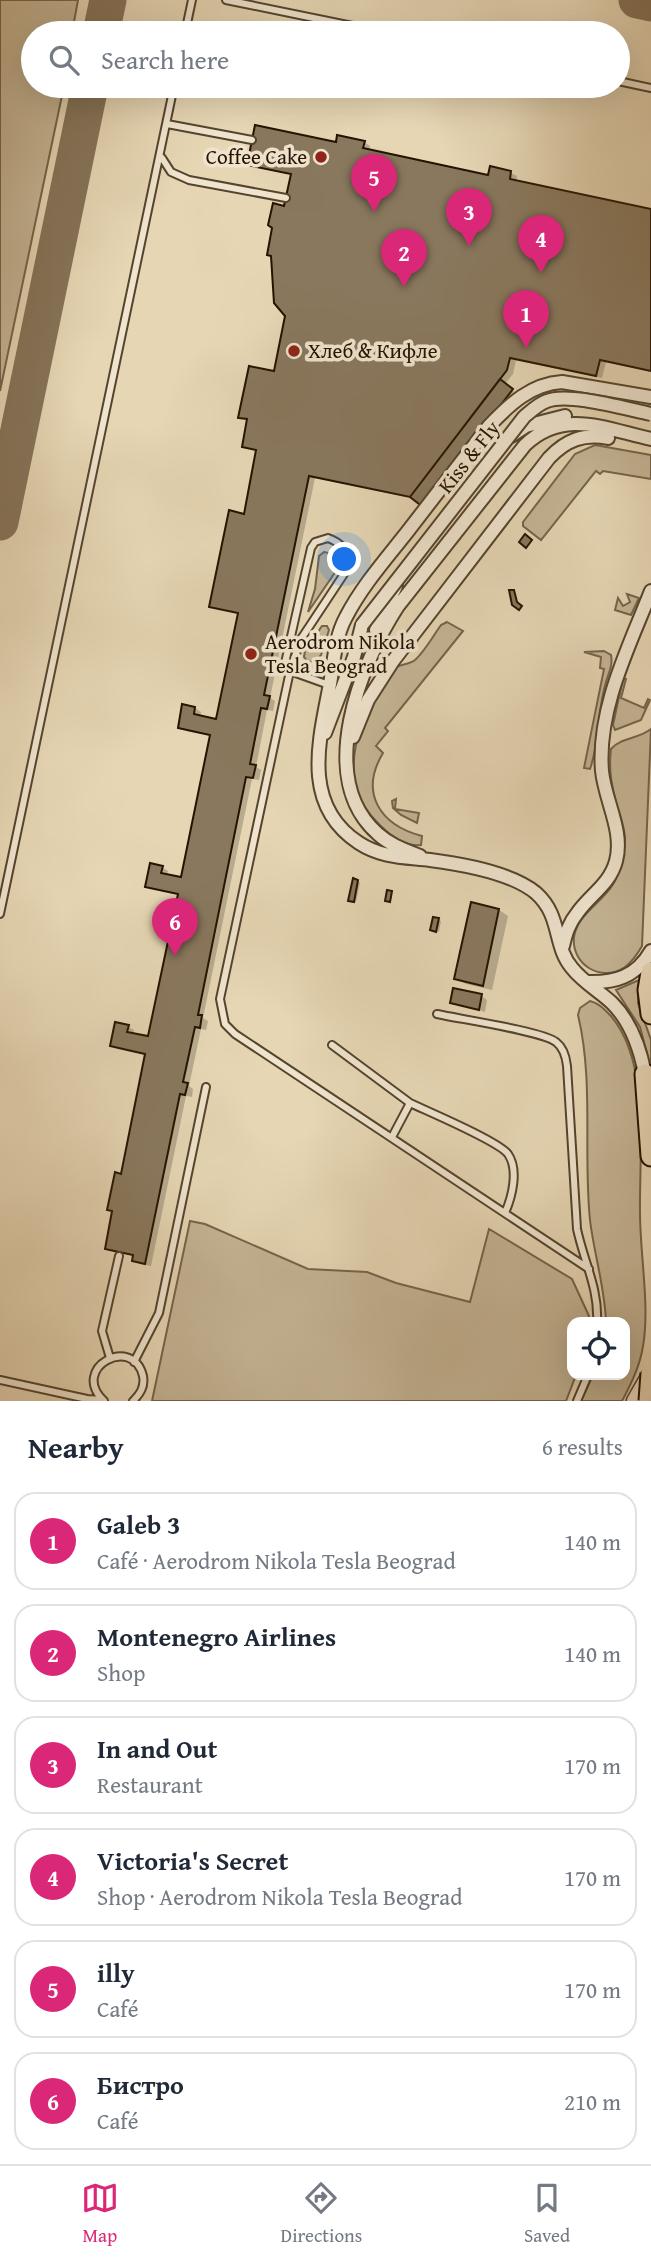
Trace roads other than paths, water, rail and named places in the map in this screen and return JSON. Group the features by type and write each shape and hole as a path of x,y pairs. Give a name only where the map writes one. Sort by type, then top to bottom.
{"main road":[{"path":"651,972 648,990 651,1014"},
{"path":"645,1074 651,1156"},
{"path":"649,1401 651,1373"}],"street":[{"path":"645,1074 641,1055 626,1020 612,1003 572,968 562,950 551,912 537,894 523,884 490,873 430,860 389,856 371,850 345,832 330,814 318,774 323,711 335,686 350,624 368,581 489,426 511,404 542,385 562,382 651,397"},
{"name":"Kiss & Fly","path":"335,686 354,657 362,625 524,417 547,401 562,397 651,414"},
{"path":"430,860 392,845 376,832 358,808 351,790 347,761 352,712 377,627 386,606 420,546 487,458 511,436 534,423 564,416 580,416 651,431"},
{"path":"367,664 398,606 537,434 563,424 576,423 651,439"},
{"path":"347,761 368,700 393,661 557,450 582,437 593,435 651,447"},
{"path":"562,950 568,926 579,910 605,885 617,859 618,844 602,772 602,744 618,680 651,591"},
{"path":"587,982 612,982 625,977 637,970 651,951"},
{"path":"635,1401 651,1373"}],"lane":[{"path":"188,21 192,0"},
{"path":"226,0 328,21"},
{"path":"630,84 651,88"},
{"path":"0,914 172,98"},
{"path":"167,124 252,140"},
{"path":"161,156 172,172 189,180 286,198"},
{"path":"335,686 290,671 285,663 311,548 315,542 328,538 344,547 347,566 345,574 298,644 290,671 220,999 225,1024 234,1034 589,1269"},
{"path":"437,1014 539,1035 556,1042 562,1049 567,1066 577,1229 594,1284 597,1317"},
{"path":"332,1045 410,1103 500,1146 512,1162 513,1193 505,1213"},
{"path":"134,1362 159,1313 206,1087"},
{"path":"392,1137 410,1103"},
{"path":"110,1358 102,1331 118,1256"},
{"path":"104,1401 96,1390 94,1377 101,1364 110,1358 121,1356 134,1362 144,1381 139,1395 133,1401"},
{"path":"0,1380 104,1401"},
{"path":"577,1401 586,1380"}],"place":[{"name":"Coffee Cake","path":"321,157"},
{"name":"illy","path":"374,212"},
{"name":"In and Out","path":"469,246"},
{"name":"Victoria's Secret","path":"541,273"},
{"name":"Montenegro Airlines","path":"404,287"},
{"name":"Galeb 3","path":"526,348"},
{"name":"Хлеб & Кифле","path":"294,351"},
{"name":"Aerodrom Nikola Tesla Beograd","path":"251,654"},
{"name":"Бистро","path":"175,956"}]}
